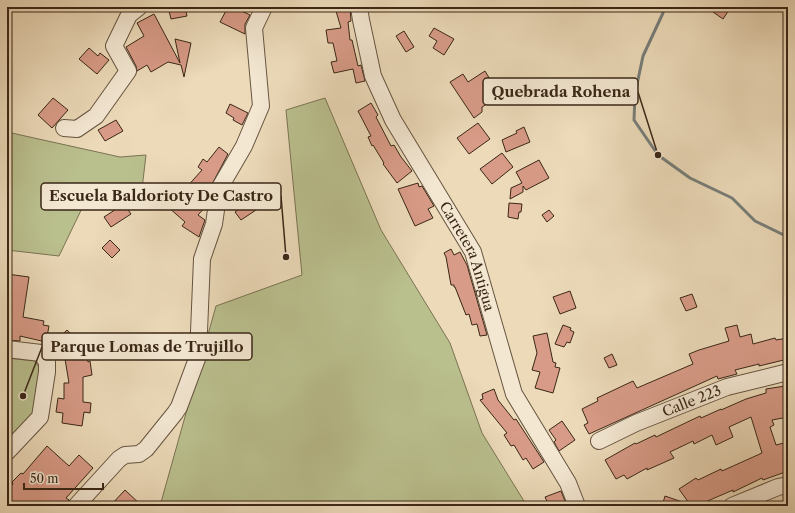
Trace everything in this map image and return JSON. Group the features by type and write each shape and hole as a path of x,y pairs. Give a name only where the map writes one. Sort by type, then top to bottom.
{"street":[{"path":"76,506 118,459 124,455 139,454 146,449 179,407 198,356 202,260 214,224 219,189 244,146 261,106 254,28 264,7"},
{"name":"Carretera Antigua","path":"359,7 373,76 393,120 473,252 514,394 568,483 577,506"},
{"path":"64,128 77,129 96,116 128,71 114,46 133,10"},
{"path":"7,350 41,353 48,362 40,417 7,452"},
{"name":"Calle 223","path":"599,441 636,422 727,387 788,372"},
{"path":"732,506 778,486 788,485"}],"green space":[{"path":"325,98 381,230 450,343 482,433 527,506 160,506 216,306 302,275 286,110"},
{"path":"7,132 120,157 146,155 142,189 86,200 59,256 7,250"},
{"path":"7,358 35,361 40,369 35,412 7,445"}],"building":[{"path":"168,7 185,7 187,16 171,19"},
{"path":"228,7 233,7 250,15 245,24 245,34 220,22"},
{"path":"338,7 350,7 351,21 348,22 350,40 352,40 358,66 361,65 365,81 356,83 353,69 334,73 331,62 337,61 333,43 328,43 326,30 341,28 336,11 339,10"},
{"path":"716,7 731,7 723,19 713,12"},
{"path":"154,14 180,63 175,39 191,43 184,77 181,65 168,62 151,72 147,65 137,71 126,47 144,36 137,23"},
{"path":"434,28 454,39 444,55 433,48 437,41 429,36"},
{"path":"404,31 414,47 406,52 396,36"},
{"path":"89,48 98,56 100,53 109,60 97,74 79,59"},
{"path":"485,71 500,96 482,107 482,112 474,118 450,82 463,74 468,82"},
{"path":"53,98 68,110 52,128 38,115"},
{"path":"371,103 378,115 376,117 391,146 394,145 412,171 397,183 383,164 384,163 373,145 372,146 368,137 371,136 358,111"},
{"path":"230,104 248,113 242,125 233,120 234,118 226,113"},
{"path":"116,120 123,131 105,141 98,130"},
{"path":"478,123 490,139 469,154 457,138"},
{"path":"524,127 530,142 506,152 502,140 517,133 516,131"},
{"path":"219,147 228,154 210,188 199,200 206,206 198,215 205,220 199,237 182,226 185,222 167,206 175,198 176,199 202,170 198,167 203,159 207,162"},
{"path":"502,153 513,167 492,184 480,169"},
{"path":"539,160 549,178 526,190 523,186 523,192 510,199 511,188 522,183 516,172"},
{"path":"418,183 419,187 422,186 434,206 428,209 433,218 415,226 398,189"},
{"path":"249,201 256,210 241,220 235,212"},
{"path":"509,203 522,204 518,219 508,217"},
{"path":"124,204 131,214 111,227 104,217"},
{"path":"549,210 554,216 547,222 542,215"},
{"path":"110,240 120,250 112,258 102,248"},
{"path":"451,249 454,255 460,252 467,265 487,335 480,336 477,324 472,325 469,314 466,315 454,285 451,285 444,253"},
{"path":"7,274 29,277 23,317 44,321 43,325 49,326 46,342 20,336 20,341 7,340"},
{"path":"570,291 576,308 560,314 553,297"},
{"path":"692,294 697,307 686,311 680,298"},
{"path":"563,325 571,328 570,330 574,332 570,343 567,342 564,347 555,344"},
{"path":"737,325 740,337 751,334 753,344 775,338 776,340 788,338 788,359 735,370 737,374 718,379 717,376 589,434 584,425 588,423 582,409 598,401 597,398 633,381 637,388 693,364 689,354 729,341 725,328"},
{"path":"67,330 75,338 76,337 85,349 88,362 90,361 92,375 83,377 83,402 91,403 90,413 84,412 82,426 62,423 63,413 56,412 58,398 64,399 64,383 69,383 65,359 51,345"},
{"path":"547,333 553,362 556,363 555,367 560,368 553,393 535,388 540,372 532,370 537,353 533,336"},
{"path":"612,354 617,365 609,368 604,358"},
{"path":"785,386 788,400 788,417 772,420 774,425 770,427 776,445 788,442 788,471 763,480 762,478 733,492 733,490 698,506 691,506 679,489 696,478 698,480 721,469 722,471 762,453 751,417 729,427 733,437 716,445 712,435 694,444 693,441 670,452 674,458 647,470 647,468 627,479 624,475 616,479 605,460 635,443 636,444 655,435 656,437 700,416 701,418 746,399 766,393 766,389"},
{"path":"494,389 498,400 514,420 516,419 544,462 533,469 526,458 523,460 514,445 511,446 504,435 507,433 480,400 483,399 482,394"},
{"path":"562,421 575,440 559,451 554,442 556,440 549,430"},
{"path":"47,446 69,466 79,455 93,468 66,498 69,500 64,506 7,506 7,490 13,484 12,482 21,473 23,474"},
{"path":"125,490 142,506 110,506"},
{"path":"561,491 567,506 549,506 545,497"},
{"path":"665,496 688,504 688,506 662,506"}],"waterway":[{"path":"662,7 663,13 643,56 635,94 634,120 658,155 690,178 732,198 755,221 788,237"}],"place":[{"name":"Quebrada Rohena","path":"658,155"},
{"name":"Escuela Baldorioty De Castro","path":"286,257"},
{"name":"Parque Lomas de Trujillo","path":"23,396"}]}
